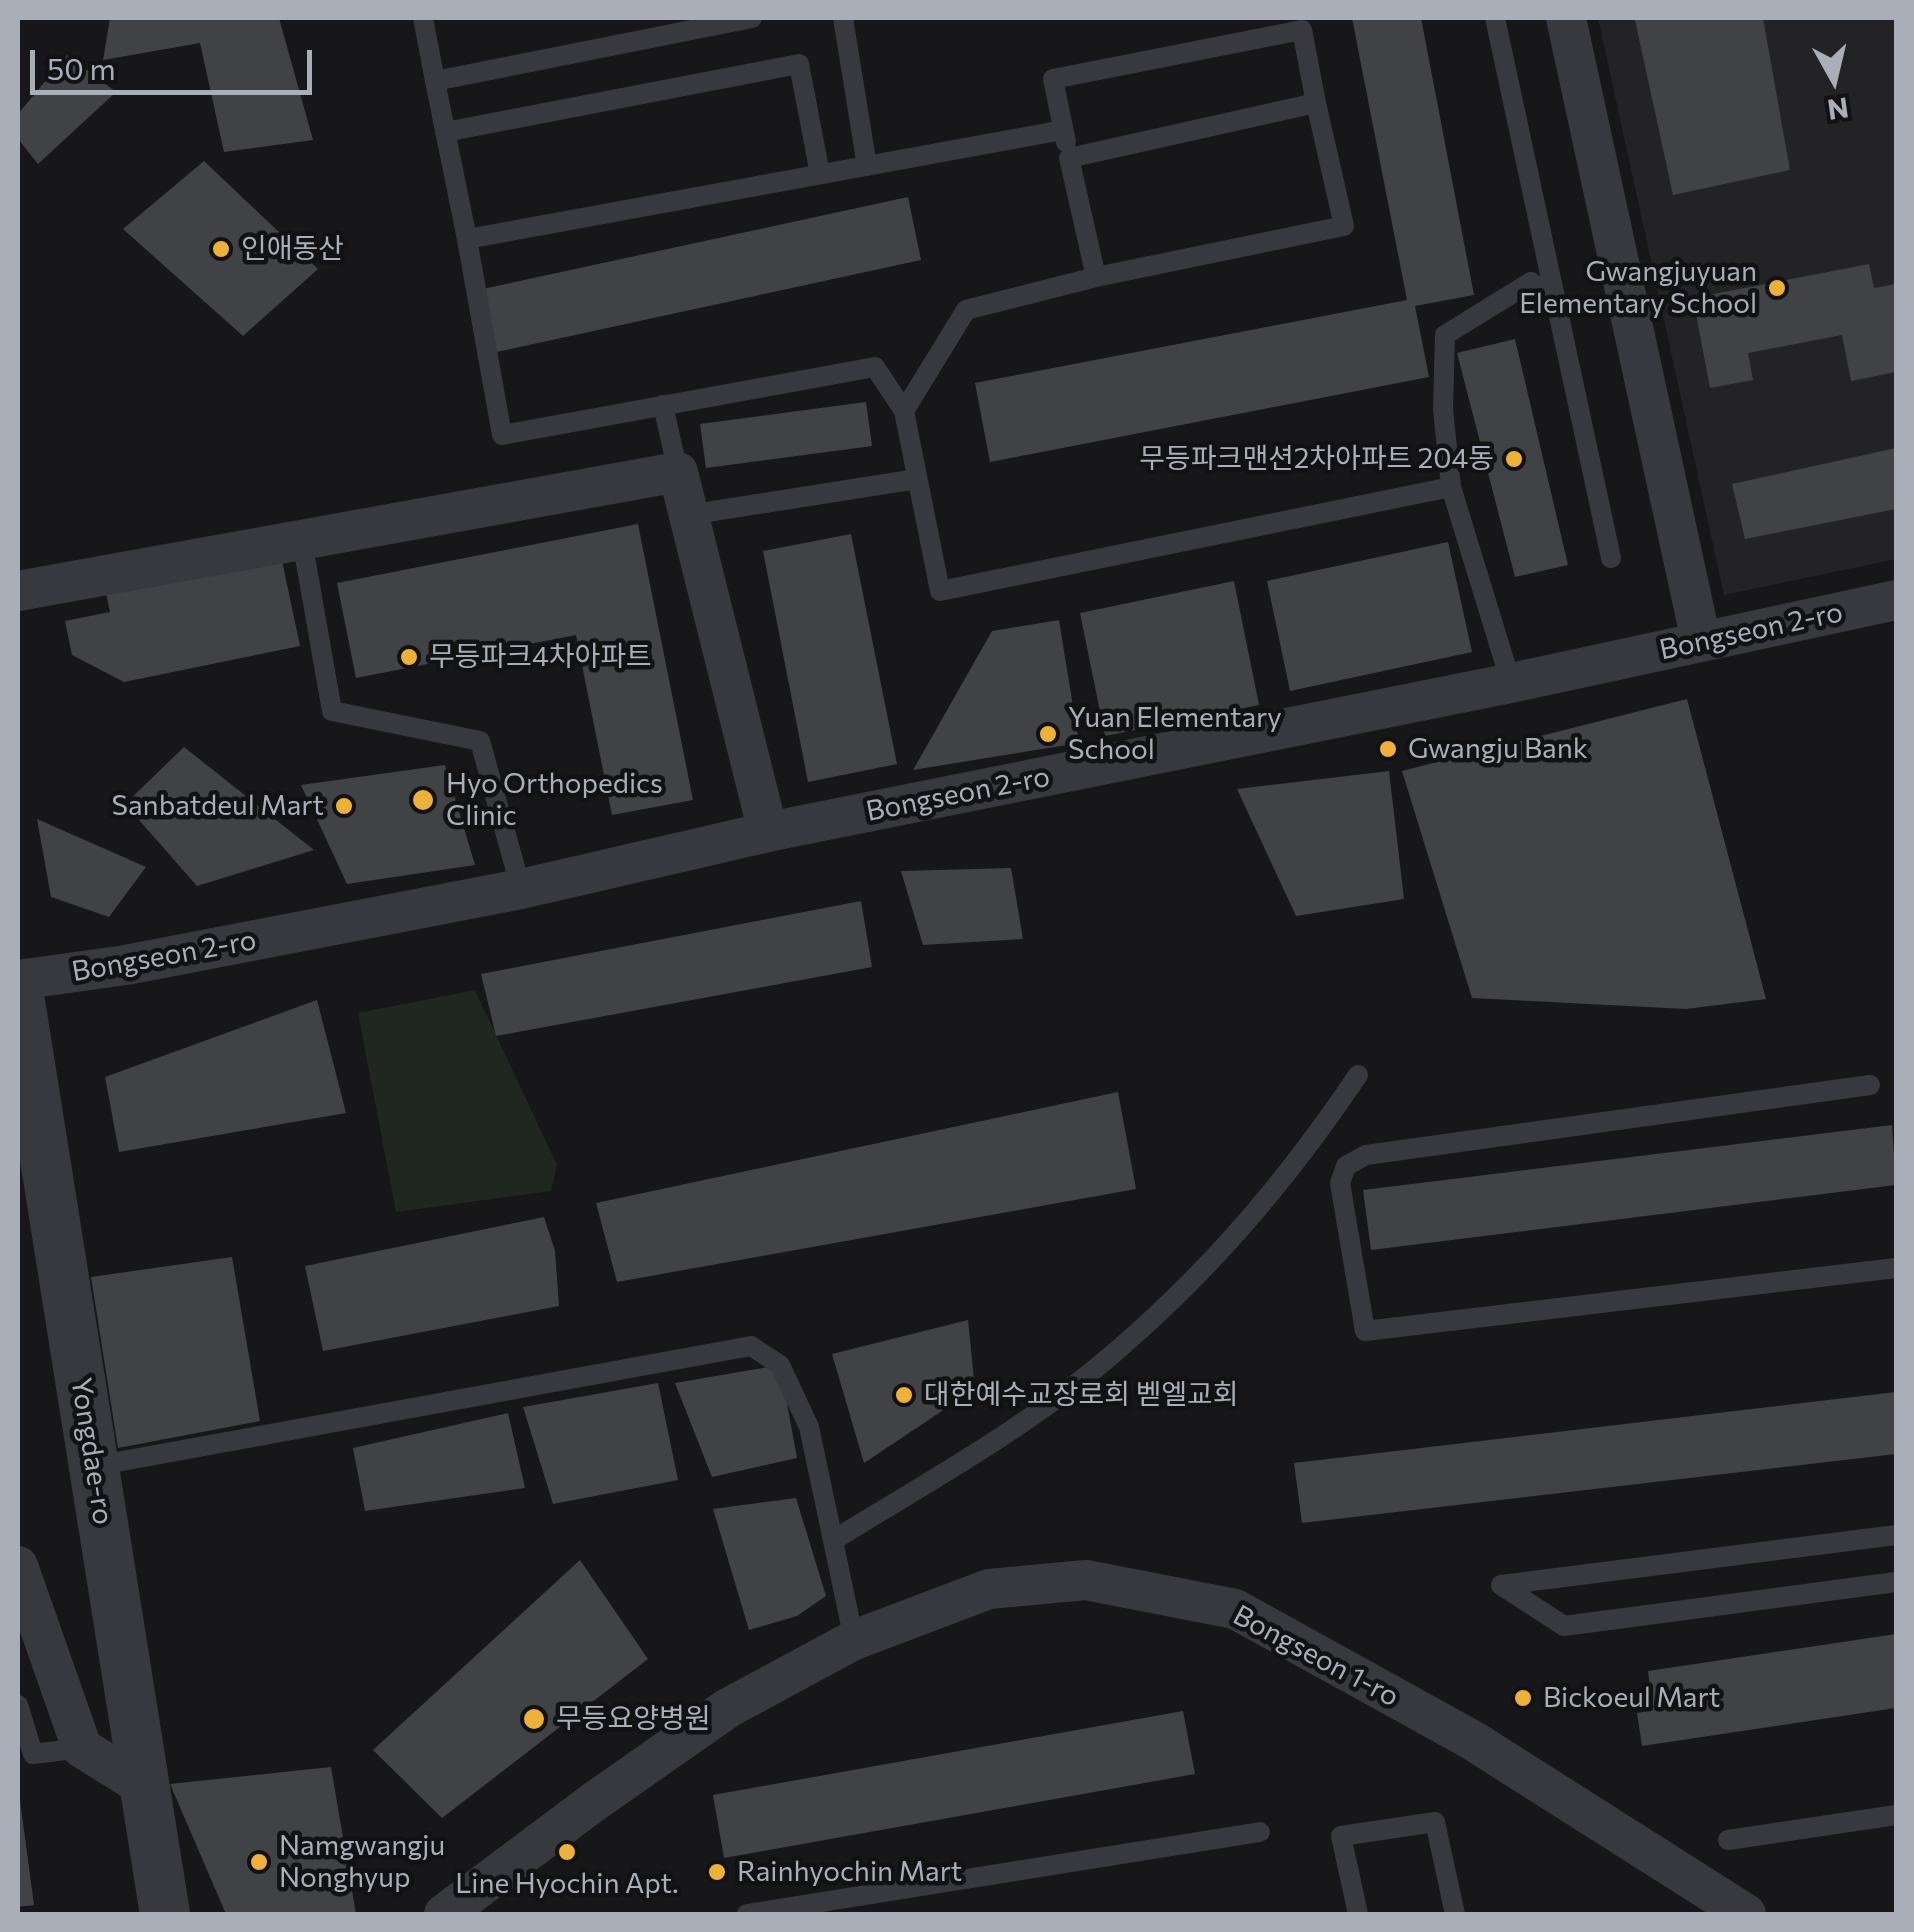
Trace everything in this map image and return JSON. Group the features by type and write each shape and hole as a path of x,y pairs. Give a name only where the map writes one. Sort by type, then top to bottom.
{"street":[{"path":"1566,18 1701,642"},
{"path":"18,592 678,472 768,832"},
{"name":"Bongseon 2-ro","path":"18,980 126,965 521,889 768,832 1895,606"},
{"name":"Yongdae-ro","path":"18,989 165,1914"},
{"path":"18,1566 82,1748 146,1788"},
{"name":"Bongseon 1-ro","path":"444,1914 728,1708 854,1640 989,1588 1086,1580 1236,1610 1472,1740 1746,1914"}],"lane":[{"path":"422,18 502,435 875,368 904,411 940,591 1452,486"},
{"path":"435,81 752,18"},
{"path":"842,18 867,166"},
{"path":"1495,18 1611,558"},
{"path":"904,411 966,310 1096,277 1344,226 1302,30 1053,79 1096,277"},
{"path":"445,132 799,64 820,174"},
{"path":"1069,158 1316,104"},
{"path":"466,239 1063,130"},
{"path":"1511,683 1452,486 1443,409 1445,335 1530,282 1556,300"},
{"path":"663,406 678,472"},
{"path":"688,515 917,479"},
{"path":"302,540 332,711 480,741 521,889"},
{"path":"834,1540 1004,1434 1099,1366 1189,1285 1254,1216 1312,1144 1358,1074"},
{"path":"1870,1085 1366,1155 1346,1166 1340,1183 1365,1330 1896,1268"},
{"path":"95,1466 751,1346 780,1366 809,1427 854,1640"},
{"path":"1896,1535 1501,1585 1564,1626 1896,1582"},
{"path":"18,1705 34,1754 82,1748"},
{"path":"1728,1840 1896,1815"},
{"path":"1358,1914 1341,1836 1436,1822 1454,1914"},
{"path":"747,1914 1260,1832"}],"shaded area":[{"name":"Gwangjuyuan Elementary School","path":"1598,18 1896,18 1896,559 1724,595"},
{"path":"475,990 557,1165 551,1191 396,1212 358,1013"}],"building":[{"name":"인애동산","path":"110,18 279,18 313,140 224,152 200,43 103,60"},
{"path":"1352,18 1421,18 1474,295 1415,306 1429,377 990,462 975,383 1407,300"},
{"path":"1763,18 1790,170 1673,195 1635,20"},
{"path":"67,55 116,92 38,164 18,139 18,114"},
{"name":"인애동산","path":"204,161 318,269 243,336 123,229"},
{"path":"908,197 921,260 492,353 478,290"},
{"path":"1869,264 1874,288 1896,284 1896,372 1851,381 1842,335 1748,353 1753,380 1710,388 1693,298"},
{"name":"무등파크맨션2차아파트 204동","path":"1515,339 1568,565 1515,577 1457,353"},
{"path":"866,402 872,446 706,468 700,424"},
{"path":"1896,448 1896,509 1745,539 1732,484"},
{"name":"무등파크4차아파트","path":"638,524 693,800 612,815 576,635 356,678 337,583"},
{"path":"851,534 897,764 808,782 763,551"},
{"path":"1448,542 1472,652 1290,691 1267,581"},
{"path":"281,556 300,646 124,682 72,655 65,621 110,612 106,593"},
{"path":"1234,581 1259,705 1105,736 1080,613"},
{"path":"1059,620 1079,743 913,770 992,631"},
{"path":"1687,699 1766,999 1686,1009 1472,998 1402,771"},
{"path":"184,747 314,850 197,886 125,804"},
{"path":"445,765 475,865 347,884 301,785"},
{"path":"1389,771 1404,899 1296,916 1237,789"},
{"path":"37,819 146,867 109,917 51,897"},
{"path":"1011,868 1023,939 923,945 901,871"},
{"path":"861,901 872,967 496,1036 481,974"},
{"path":"317,1000 346,1113 119,1152 105,1077"},
{"path":"1118,1092 1136,1189 617,1282 596,1203"},
{"path":"1892,1125 1896,1185 1371,1250 1363,1190"},
{"path":"544,1217 555,1251 559,1306 323,1351 305,1266"},
{"path":"232,1257 260,1421 118,1448 91,1277"},
{"path":"968,1320 975,1389 864,1463 832,1354"},
{"path":"780,1365 797,1458 712,1477 675,1383"},
{"path":"658,1383 678,1480 553,1504 523,1407"},
{"path":"1896,1392 1896,1454 1302,1523 1294,1463"},
{"path":"508,1413 525,1488 365,1511 353,1448"},
{"path":"796,1498 826,1596 797,1616 749,1630 713,1509"},
{"path":"580,1560 648,1659 442,1818 373,1750"},
{"path":"1896,1634 1896,1708 1642,1746 1637,1713 1653,1710 1648,1671"},
{"path":"1183,1711 1195,1774 724,1858 713,1795"},
{"path":"331,1767 356,1914 226,1914 170,1784"},
{"path":"18,1801 34,1905 18,1907"}],"place":[{"name":"인애동산","path":"221,249"},
{"name":"Gwangjuyuan Elementary School","path":"1777,288"},
{"name":"무등파크맨션2차아파트 204동","path":"1514,459"},
{"name":"무등파크4차아파트","path":"409,657"},
{"name":"Yuan Elementary School","path":"1048,734"},
{"name":"Gwangju Bank","path":"1388,749"},
{"name":"Hyo Orthopedics Clinic","path":"423,800"},
{"name":"Sanbatdeul Mart","path":"344,806"},
{"name":"대한예수교장로회 벧엘교회","path":"904,1395"},
{"name":"Bickoeul Mart","path":"1523,1698"},
{"name":"무등요양병원","path":"534,1719"},
{"name":"Line Hyochin Apt.","path":"567,1852"},
{"name":"Namgwangju Nonghyup","path":"259,1862"},
{"name":"Rainhyochin Mart","path":"717,1872"}]}
